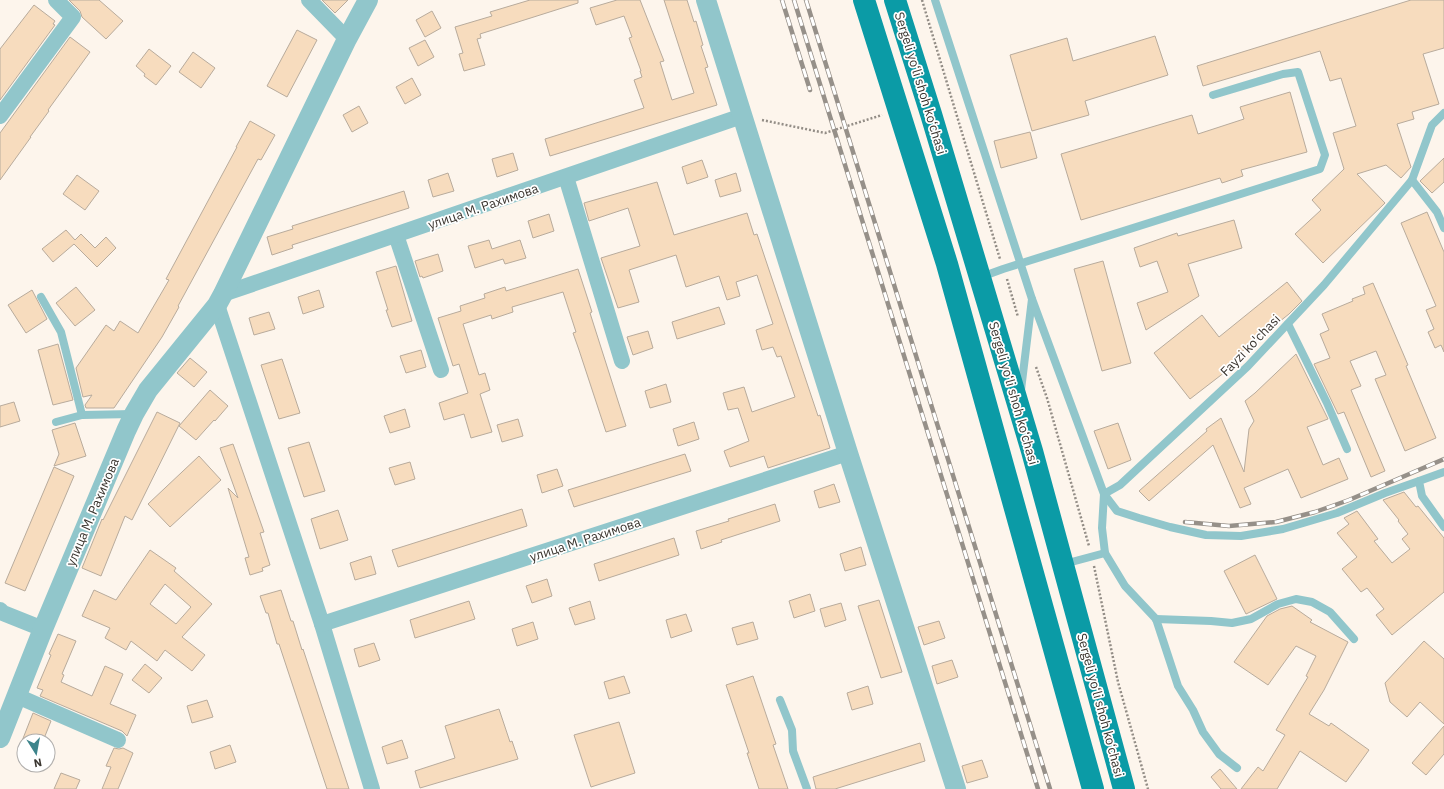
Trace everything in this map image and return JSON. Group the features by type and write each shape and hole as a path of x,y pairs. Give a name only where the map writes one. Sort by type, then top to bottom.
{"main road":[{"path":"864,0 951,279 1093,789"},
{"name":"Sergeli yo‘li shoh ko‘chasi","path":"895,0 1019,408 1124,789"}],"street":[{"path":"0,116 73,17 56,0"},
{"path":"310,0 347,39"},
{"name":"улица М. Рахимова","path":"0,738 43,629 134,414 148,390 220,300 347,39 368,0"},
{"path":"706,0 952,788"},
{"name":"улица М. Рахимова","path":"220,300 396,235 742,116"},
{"path":"566,177 622,361"},
{"path":"396,235 441,370"},
{"path":"220,300 322,624 372,789"},
{"name":"улица М. Рахимова","path":"322,624 848,453"},
{"path":"0,610 43,629"},
{"path":"17,696 118,740"}],"lane":[{"path":"935,0 1032,299 1104,494 1117,511 1170,528 1206,535 1241,536 1283,529 1337,513 1385,493 1444,472"},
{"path":"980,277 1320,168 1325,155 1298,72 1283,74 1214,95"},
{"name":"Fayzi ko'chasi","path":"1104,494 1120,485 1248,366 1324,285 1412,180 1432,125 1444,112"},
{"path":"1412,180 1437,212 1444,228"},
{"path":"41,297 61,332 82,415"},
{"path":"1019,408 1032,299"},
{"path":"1288,324 1327,403 1347,449"},
{"path":"56,422 82,415 134,414"},
{"path":"1419,481 1422,496 1444,527"},
{"path":"1104,494 1102,528 1105,553 1125,586 1156,619 1178,686 1193,710 1203,732 1218,754 1237,768"},
{"path":"1063,564 1105,553"},
{"path":"1156,619 1232,623 1251,619 1278,604 1296,599 1312,602 1330,612 1354,639"},
{"path":"780,700 792,730 793,751 807,789"}],"path":[{"path":"922,0 1003,269 1047,398 1092,557 1118,682 1148,789"},
{"path":"742,116 826,133 898,110"}],"building":[{"path":"69,0 99,0 123,21 106,39 82,17 80,11"},
{"path":"322,0 348,0 335,13"},
{"path":"530,0 578,0 578,3 480,34 481,38 477,39 485,65 464,71 459,54 463,53 455,27 492,16 490,12"},
{"path":"617,0 640,0 664,61 660,62 672,100 694,93 664,0 687,0 694,22 696,21 703,45 701,46 708,67 705,68 717,105 550,156 545,139 644,108 634,80 642,77 641,71 629,38 632,37 624,16 596,25 590,8"},
{"path":"1411,0 1444,0 1444,48 1423,54 1439,104 1412,112 1414,119 1397,124 1411,167 1401,178 1386,165 1357,174 1385,203 1323,263 1295,234 1321,210 1312,200 1344,169 1333,133 1356,126 1341,78 1330,81 1320,51 1203,86 1197,66"},
{"path":"34,5 55,21 53,24 55,25 0,100 0,49"},
{"path":"432,11 441,28 425,37 416,20"},
{"path":"297,30 317,40 287,97 267,86"},
{"path":"1155,36 1168,75 1085,101 1089,115 1032,131 1010,55 1067,38 1073,61"},
{"path":"70,37 90,52 0,180 0,133"},
{"path":"425,40 434,57 418,66 409,48"},
{"path":"149,49 171,66 156,85 144,76 145,74 136,66"},
{"path":"193,52 215,68 201,88 179,72"},
{"path":"412,78 421,95 405,104 396,87"},
{"path":"1290,92 1307,152 1241,170 1243,176 1222,183 1220,178 1081,220 1061,154 1192,115 1198,134 1244,119 1240,107"},
{"path":"359,106 368,123 352,132 343,115"},
{"path":"250,121 275,135 261,160 258,159 162,337 114,408 86,408 85,405 92,395 83,397 76,368 106,325 114,331 120,321 138,333 169,280 166,279"},
{"path":"1030,132 1037,158 1001,168 994,141"},
{"path":"513,153 518,170 497,177 492,159"},
{"path":"1444,158 1444,182 1432,193 1420,181"},
{"path":"702,160 708,177 687,184 682,167"},
{"path":"448,173 454,191 433,197 428,180"},
{"path":"736,173 741,191 720,197 715,180"},
{"path":"77,175 99,191 85,210 63,194"},
{"path":"657,182 674,235 747,213 754,235 757,234 830,448 768,468 764,456 730,467 724,451 749,441 738,408 728,410 723,393 744,387 752,412 795,397 781,356 777,357 773,347 762,350 756,330 773,324 757,275 736,282 740,296 727,300 719,276 686,287 676,255 629,270 639,302 618,308 601,258 640,246 628,208 589,221 584,203"},
{"path":"404,191 409,208 292,245 293,248 272,255 267,237 293,229 292,226"},
{"path":"1427,212 1444,252 1444,352 1441,345 1435,348 1428,332 1434,329 1426,310 1436,306 1401,223"},
{"path":"549,214 554,231 533,238 528,221"},
{"path":"1234,220 1242,248 1188,264 1199,296 1146,330 1137,303 1168,292 1157,261 1140,267 1134,248 1177,233 1178,236"},
{"path":"66,230 75,240 81,234 95,248 106,237 116,248 97,267 74,244 53,262 42,249"},
{"path":"489,240 492,249 520,240 526,258 505,264 503,259 475,268 468,246"},
{"path":"438,254 443,271 423,278 422,276 420,277 415,261"},
{"path":"1103,261 1131,363 1102,371 1074,269"},
{"path":"396,266 412,321 392,327 376,272"},
{"path":"578,269 592,312 590,313 626,426 606,432 573,333 576,332 563,292 512,307 513,312 492,319 491,315 463,324 479,375 485,373 490,390 480,394 492,432 471,438 464,414 444,420 439,403 468,393 459,364 453,366 438,318 461,311 460,306 485,298 484,294 505,287 506,291"},
{"path":"1287,282 1302,301 1289,314 1235,357 1238,362 1190,399 1154,353 1202,315 1219,337"},
{"path":"1373,283 1408,365 1406,366 1436,438 1405,451 1375,379 1386,375 1376,351 1350,361 1361,386 1351,390 1385,471 1371,477 1344,412 1338,414 1314,364 1330,358 1320,334 1329,330 1322,314 1353,301 1352,299 1365,294 1363,287"},
{"path":"76,287 95,310 75,326 56,303"},
{"path":"32,290 47,319 26,333 8,305"},
{"path":"319,290 324,307 303,314 298,297"},
{"path":"719,307 725,324 677,339 672,322"},
{"path":"269,312 275,329 254,335 249,318"},
{"path":"648,331 653,348 633,355 627,337"},
{"path":"58,344 73,400 53,405 38,350"},
{"path":"421,350 426,367 406,373 400,356"},
{"path":"1296,354 1328,419 1307,427 1323,465 1339,458 1348,479 1301,498 1288,469 1244,488 1251,504 1240,508 1213,445 1149,501 1139,491 1207,431 1206,429 1221,418 1244,472 1249,429 1254,421 1245,401"},
{"path":"190,358 207,372 194,387 177,373"},
{"path":"282,359 300,413 279,419 261,365"},
{"path":"666,384 671,402 650,408 645,391"},
{"path":"210,390 228,406 196,440 179,426"},
{"path":"14,402 20,421 0,427 0,406"},
{"path":"405,409 410,427 390,433 384,416"},
{"path":"157,412 180,423 132,520 125,516 101,576 82,568 102,519 103,520"},
{"path":"518,419 523,436 502,442 497,425"},
{"path":"694,422 699,439 678,446 673,429"},
{"path":"75,423 86,456 54,466 59,454 52,430"},
{"path":"1118,423 1131,460 1108,469 1094,431"},
{"path":"309,442 325,491 304,497 288,448"},
{"path":"233,444 264,532 260,533 270,565 262,568 263,571 250,575 245,558 249,557 228,488 238,498 220,448"},
{"path":"685,454 691,471 574,507 568,490"},
{"path":"199,456 221,480 170,527 148,504"},
{"path":"410,462 415,479 395,485 389,468"},
{"path":"54,467 74,476 25,591 5,583"},
{"path":"557,469 563,486 542,493 537,475"},
{"path":"834,484 840,502 819,508 814,491"},
{"path":"1404,492 1416,507 1418,506 1444,538 1444,592 1392,635 1376,615 1384,609 1367,588 1361,592 1342,569 1357,557 1337,533 1349,524 1344,518 1357,511 1378,539 1374,541 1392,563 1410,549 1402,539 1408,534 1383,500"},
{"path":"775,504 780,521 721,540 722,542 701,549 696,531 729,521 728,519"},
{"path":"522,509 527,526 398,567 392,550"},
{"path":"338,510 348,540 320,549 311,519"},
{"path":"674,538 679,555 599,581 594,564"},
{"path":"861,547 866,565 845,571 840,554"},
{"path":"150,550 176,568 174,571 212,604 182,637 205,655 192,671 165,650 157,661 131,641 126,650 105,638 110,628 82,616 94,590 116,600","holes":["165,584 191,607 176,624 150,604"]},
{"path":"1255,555 1277,599 1246,614 1224,571"},
{"path":"371,556 376,574 355,580 350,563"},
{"path":"547,579 552,596 532,603 526,586"},
{"path":"281,590 291,621 293,621 302,650 303,649 349,789 327,789 279,644 277,644 268,613 266,613 260,596"},
{"path":"810,594 815,611 794,618 789,601"},
{"path":"879,600 902,672 881,678 858,606"},
{"path":"469,601 475,619 415,638 410,620"},
{"path":"590,601 595,619 575,625 569,608"},
{"path":"841,603 846,620 825,627 820,609"},
{"path":"1292,606 1312,620 1310,622 1348,642 1324,690 1309,714 1329,726 1331,723 1369,750 1346,782 1300,751 1277,789 1241,789 1258,767 1263,771 1285,735 1276,730 1308,677 1306,676 1316,656 1296,646 1268,685 1234,662 1267,616 1280,609"},
{"path":"686,614 692,631 671,638 666,620"},
{"path":"939,621 945,638 924,645 918,627"},
{"path":"533,622 538,639 517,646 512,629"},
{"path":"753,622 758,639 737,645 732,628"},
{"path":"58,634 76,641 62,674 64,675 61,682 92,696 105,666 123,674 110,704 136,715 127,736 122,731 40,696 43,690 37,688"},
{"path":"1424,641 1444,659 1444,724 1420,702 1407,717 1390,702 1385,683"},
{"path":"374,643 380,660 359,667 354,649"},
{"path":"952,660 958,677 937,684 932,666"},
{"path":"145,664 162,678 149,693 132,680"},
{"path":"624,676 630,693 609,699 604,682"},
{"path":"753,676 776,744 773,745 788,789 759,789 747,753 749,753 726,685"},
{"path":"868,686 873,704 852,710 847,693"},
{"path":"207,700 213,717 192,723 187,706"},
{"path":"499,709 510,742 512,741 518,759 420,788 415,771 455,758 445,726"},
{"path":"33,713 51,721 46,733 25,733"},
{"path":"619,722 635,773 591,787 574,735"},
{"path":"1444,726 1444,754 1426,775 1412,763"},
{"path":"402,740 408,758 387,764 382,747"},
{"path":"920,743 925,761 835,789 816,789 813,777"},
{"path":"230,745 236,762 215,769 210,752"},
{"path":"114,748 123,748 133,753 118,789 102,789 111,767 106,766"},
{"path":"982,760 988,777 967,783 962,766"},
{"path":"1220,769 1237,789 1221,789 1211,777"},
{"path":"61,773 80,780 76,789 54,789"}],"railway":[{"path":"782,0 810,90"},
{"path":"794,0 1038,789"},
{"path":"806,0 1050,789"},
{"path":"1185,522 1229,526 1276,522 1315,512 1349,500 1444,459"}]}
